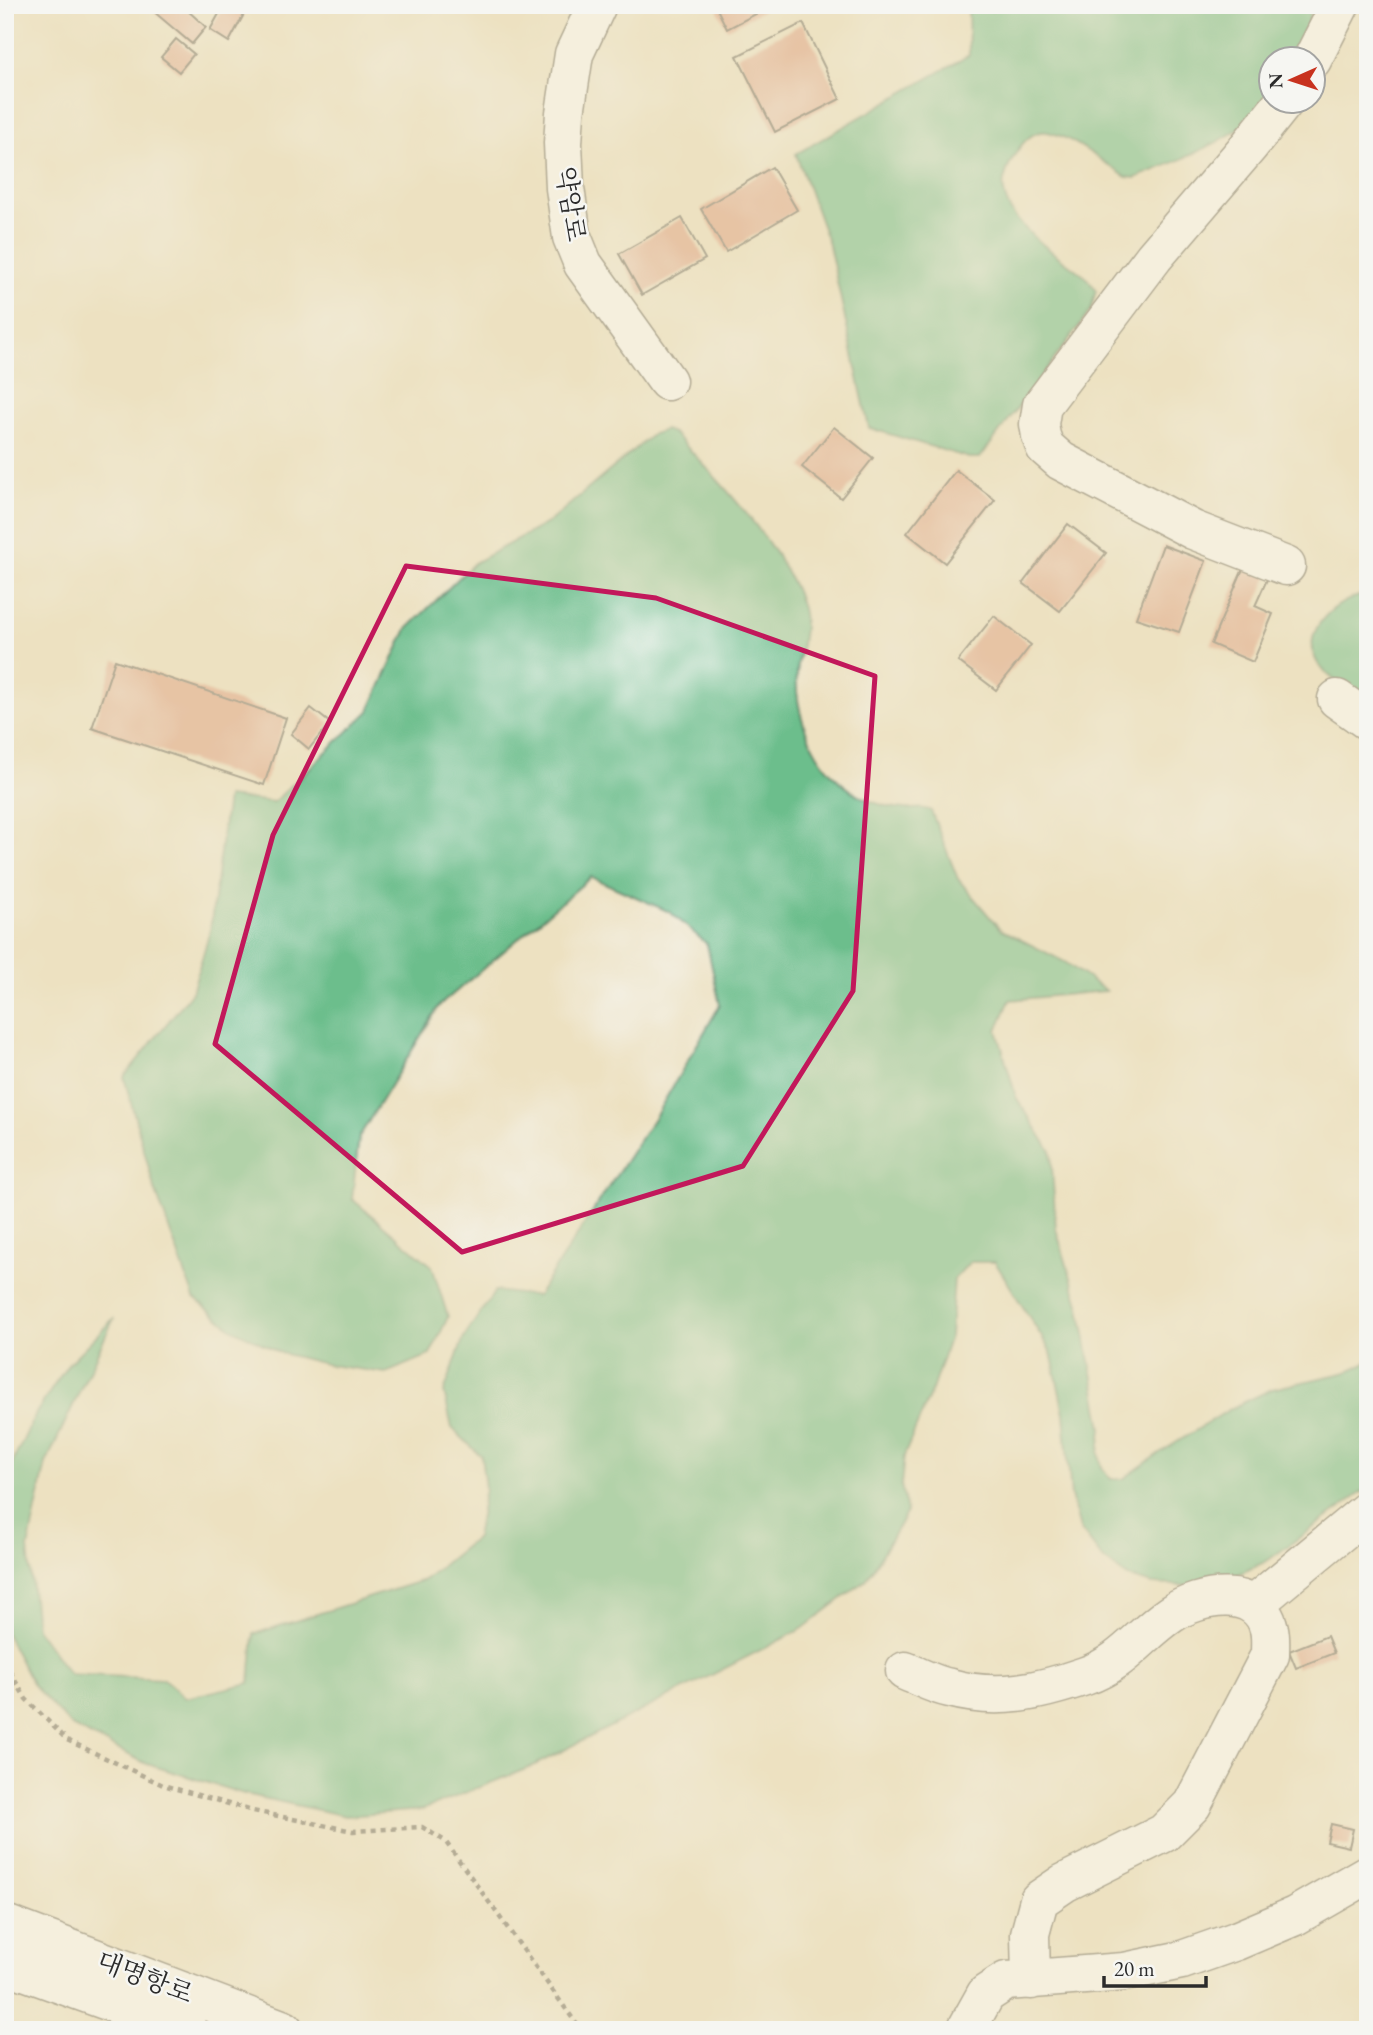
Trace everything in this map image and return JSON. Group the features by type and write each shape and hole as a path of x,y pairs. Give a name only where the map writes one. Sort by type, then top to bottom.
{"street":[{"name":"약암로","path":"597,5 574,54 565,113 565,188 572,237 583,264 667,381"},
{"path":"1319,46 1340,5"},
{"path":"1273,116 1154,257 1091,340 1042,405 1040,424 1045,447 1061,461 1193,530 1286,566"},
{"path":"1337,698 1368,721"},
{"path":"1253,1605 1368,1510"},
{"path":"905,1671 948,1688 992,1696 1030,1692 1088,1675 1126,1655 1171,1614 1201,1601 1223,1597 1242,1598 1253,1605 1261,1611 1269,1628 1270,1655 1192,1805 1164,1833 1064,1883 1039,1900 1030,1934 1031,1980"},
{"path":"966,2030 986,1994 1006,1981 1124,1972 1182,1959 1236,1941 1295,1916 1368,1874"},
{"name":"대명항로","path":"5,1924 284,2030"},
{"name":"대명항로","path":"5,1964 188,2030"}],"path":[{"path":"5,1663 26,1699 67,1740 163,1785 253,1811 353,1831 422,1827 445,1841 581,2030"}],"highlighted area":[{"path":"406,566 656,598 875,676 853,991 743,1166 462,1252 215,1044 273,835"}],"green space":[{"path":"968,5 1310,5 1308,35 1302,46 1258,46 1258,112 1251,120 1212,144 1135,178 1126,177 1077,144 1047,132 1032,135 1019,148 1009,165 1003,185 1011,211 1032,235 1087,278 1096,290 1091,310 980,458 969,458 869,428 829,245 796,154 969,55"},
{"path":"665,430 673,433 745,512 763,535 791,581 804,618 797,694 809,739 825,766 842,784 867,799 895,808 921,808 931,811 958,879 1000,929 1065,962 1106,991 1010,1000 997,1030 1016,1097 1051,1151 1056,1229 1080,1307 1102,1428 1099,1453 1102,1468 1111,1479 1123,1479 1232,1408 1272,1389 1347,1372 1368,1361 1368,1488 1267,1561 1235,1576 1193,1586 1153,1584 1128,1577 1104,1560 1080,1529 1071,1496 1064,1413 1051,1352 995,1262 970,1262 954,1279 950,1336 932,1390 904,1456 901,1485 907,1512 866,1580 802,1629 531,1767 422,1810 346,1816 244,1794 147,1764 71,1726 33,1685 5,1632 5,1483 36,1413 69,1363 114,1318 46,1463 28,1548 36,1628 69,1674 164,1679 185,1698 250,1683 254,1634 424,1580 476,1538 485,1488 481,1456 452,1428 444,1392 464,1337 495,1291 537,1296 658,1112 720,1005 707,944 670,912 591,877 439,1006 359,1137 352,1199 432,1266 448,1317 430,1355 386,1373 329,1365 281,1353 231,1328 194,1298 154,1187 124,1077 192,992 210,931 227,797 274,802 369,711 407,629 474,563 549,522 653,434"},
{"path":"1368,594 1368,705 1326,673 1317,662 1313,638 1324,617 1334,609"}],"building":[{"path":"158,5 189,5 186,9 206,27 192,44 153,11"},
{"path":"224,5 249,5 229,42 210,30"},
{"path":"715,5 773,5 727,29"},
{"path":"803,23 840,99 775,132 737,56"},
{"path":"176,39 194,54 179,72 161,57"},
{"path":"772,167 797,210 726,252 701,209"},
{"path":"682,218 705,259 642,295 619,254"},
{"path":"834,427 873,458 841,498 802,467"},
{"path":"956,470 995,500 945,563 907,533"},
{"path":"1068,524 1106,553 1060,611 1023,583"},
{"path":"1163,545 1206,561 1179,632 1136,618"},
{"path":"1245,564 1269,575 1255,606 1273,614 1253,662 1211,644"},
{"path":"994,616 1031,645 996,690 958,661"},
{"path":"115,660 286,718 264,785 92,728"},
{"path":"311,708 330,723 309,749 291,734"},
{"path":"1327,1636 1334,1653 1296,1668 1289,1651"},
{"path":"1331,1824 1353,1829 1349,1847 1327,1842"}]}
